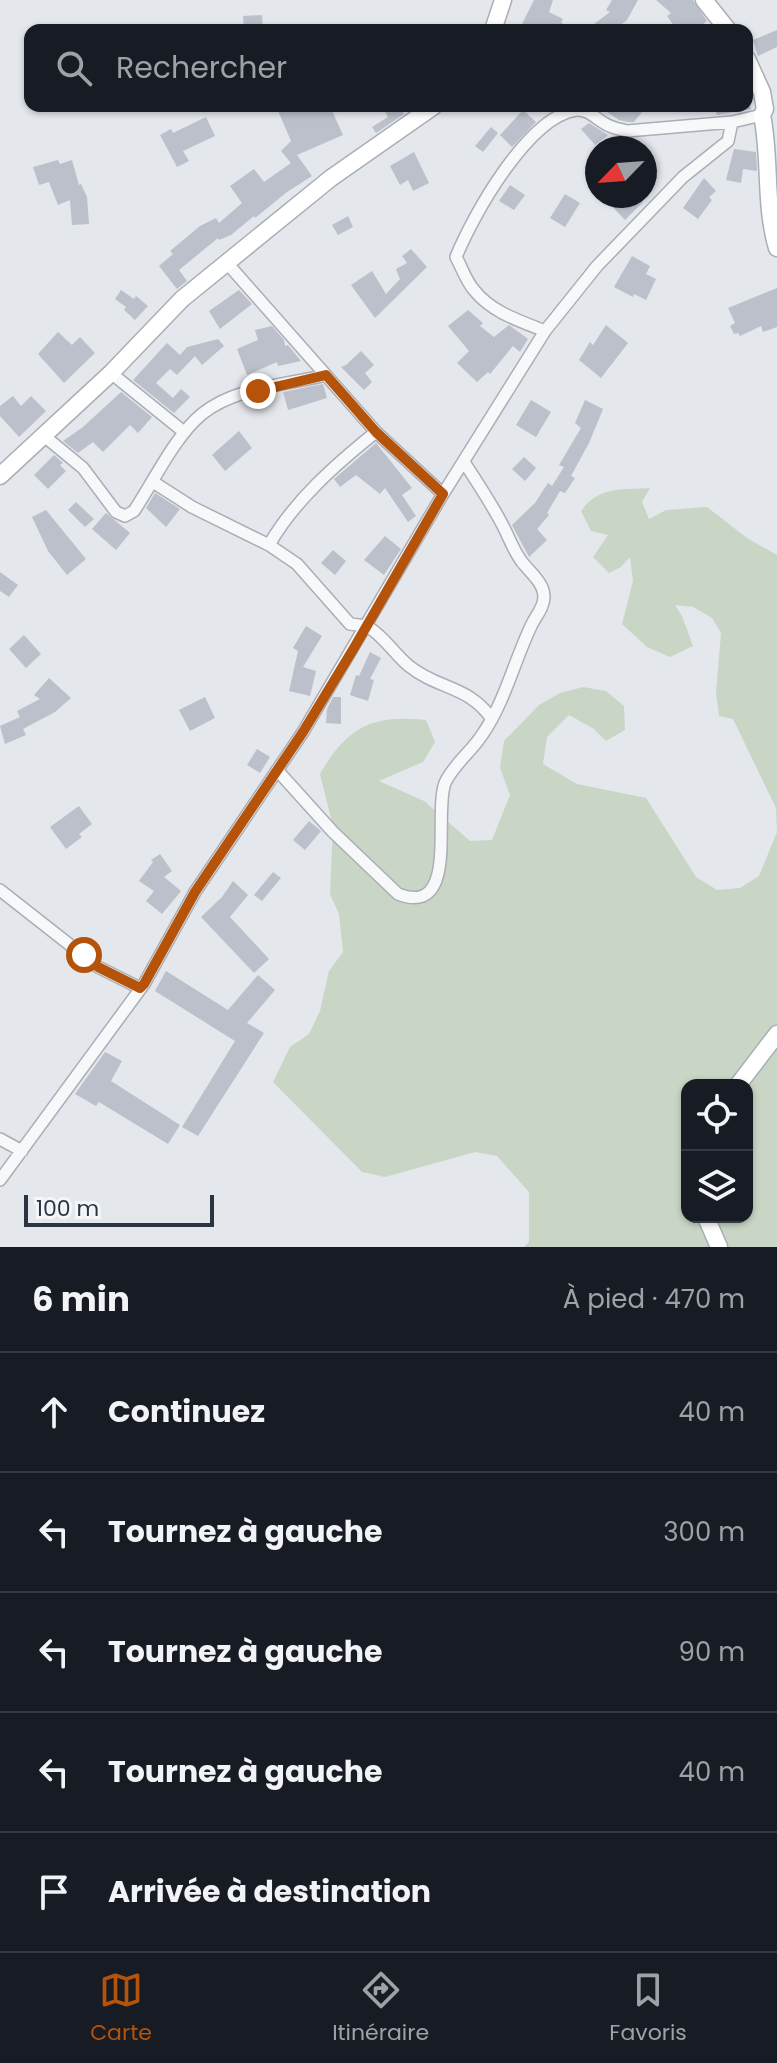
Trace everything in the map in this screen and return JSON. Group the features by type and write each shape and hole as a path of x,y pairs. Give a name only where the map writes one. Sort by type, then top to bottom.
{"street":[{"path":"495,24 503,0"},
{"path":"704,0 723,24"},
{"path":"753,72 762,92 765,109 762,115 772,140 768,200 777,248"},
{"path":"0,476 111,373 171,310 331,178 425,112"},
{"path":"545,331 507,317 482,299 467,280 456,257 477,214 519,150 542,128 571,112"},
{"path":"584,112 613,128 627,131 732,122 762,115"},
{"path":"0,1180 140,988 195,892 277,770 367,626 443,494 545,331 597,266 683,177 728,141 732,122"},
{"path":"227,263 376,432 443,494"},
{"path":"111,373 184,432"},
{"path":"43,435 83,468 120,515 125,516 134,511 184,432 204,412 237,396 326,375"},
{"path":"269,545 324,477 376,432"},
{"path":"277,770 343,842 398,894 412,899 426,895 436,885 441,850 441,797 446,780 492,719 519,651 544,604 544,592 515,552 498,517 464,462"},
{"path":"153,482 192,507 269,545 297,564 350,624 367,626 409,666 428,679 466,694 482,705 492,719"},
{"path":"0,890 98,967 140,988"},
{"path":"743,1079 777,1034"},
{"path":"0,1139 22,1151"},
{"path":"709,1223 719,1247"}],"green space":[{"path":"650,488 642,502 649,519 666,510 707,507 747,538 777,555 777,832 776,808 733,719 719,716 716,693 721,633 712,618 693,607 675,605 693,646 670,657 647,647 622,624 633,581 630,557 621,567 609,573 593,557 608,535 591,531 581,511 603,493"},
{"path":"583,687 606,691 624,706 625,730 606,741 594,729 569,715 547,737 543,764 577,784 646,798 696,877 717,890 740,888 759,876 777,832 777,1247 524,1247 529,1242 529,1192 497,1156 475,1152 385,1177 362,1172 273,1082 290,1047 309,1034 320,1011 329,971 343,952 339,914 330,894 333,826 320,774 340,745 363,727 390,719 426,720 435,742 423,762 379,781 424,801 470,841 492,840 510,795 500,768 504,741 539,705 560,693"}],"building":[{"path":"534,0 553,0 549,12 563,19 563,24 522,24"},
{"path":"612,0 638,0 622,24 594,24 610,12 606,10"},
{"path":"656,0 693,0 707,21 703,24 673,24 667,16 671,13"},
{"path":"262,15 263,24 244,24 243,16"},
{"path":"777,30 777,47 758,56 753,40"},
{"path":"279,112 333,112 343,135 297,155 312,176 231,235 218,238 179,270 187,281 177,289 159,266 173,254 170,251 200,226 216,218 219,223 242,203 230,186 254,169 264,182 291,163 281,151 291,141"},
{"path":"385,112 404,114 376,133 372,127 388,117"},
{"path":"521,112 536,122 512,147 500,135"},
{"path":"607,112 642,112 634,122 619,120"},
{"path":"206,117 215,136 183,151 189,161 177,167 160,135 171,129 173,133"},
{"path":"589,123 608,135 587,136 581,129"},
{"path":"491,127 498,133 483,152 475,146"},
{"path":"734,149 756,152 757,171 743,169 741,183 726,180"},
{"path":"414,152 429,183 413,191 408,180 400,185 390,166"},
{"path":"58,160 60,164 72,160 79,185 87,197 89,224 72,225 70,200 58,205 49,182 39,185 33,167"},
{"path":"704,178 716,191 709,197 712,200 698,219 683,208"},
{"path":"510,185 525,195 514,210 499,201"},
{"path":"565,194 580,203 565,227 550,218"},
{"path":"614,208 637,208 625,220"},
{"path":"348,216 353,227 338,235 332,225"},
{"path":"411,249 427,267 375,318 351,285 372,271 386,294 400,279 396,269 407,263 402,256"},
{"path":"632,256 650,266 646,274 656,279 646,300 614,287"},
{"path":"777,288 777,327 763,332 761,326 740,336 734,334 730,326 735,323 728,308"},
{"path":"121,290 134,299 136,296 148,306 135,320 124,310 126,307 115,299"},
{"path":"239,290 252,304 220,329 209,311"},
{"path":"468,310 483,323 480,326 494,337 509,325 528,339 520,352 513,346 490,374 488,372 477,382 457,363 469,351 448,326"},
{"path":"606,325 628,343 601,378 579,360"},
{"path":"272,326 284,340 285,346 288,345 301,361 278,366 277,362 247,375 237,349 258,340 255,330"},
{"path":"58,332 72,345 80,337 95,353 64,383 38,354"},
{"path":"218,339 224,346 202,365 195,356 177,375 170,369 156,383 173,398 181,389 190,397 174,413 133,380 167,343 180,355 187,347"},
{"path":"361,351 374,365 365,373 372,382 364,390 341,367"},
{"path":"323,384 327,398 288,410 283,392"},
{"path":"121,392 152,417 138,433 130,425 103,452 93,442 78,453 63,441 83,427"},
{"path":"13,396 21,406 31,396 46,411 19,437 0,416 0,406"},
{"path":"531,400 551,412 536,437 516,425"},
{"path":"585,400 603,409 571,476 575,478 565,493 560,491 547,513 549,515 537,529 547,540 529,557 512,525 535,503 548,483 552,486 564,467 559,465 581,428 575,423"},
{"path":"239,431 252,448 225,471 212,455"},
{"path":"376,443 412,488 402,495 416,516 408,522 385,488 380,494 356,475 340,487 334,479"},
{"path":"54,455 66,471 48,489 34,475"},
{"path":"524,457 536,468 525,481 512,469"},
{"path":"155,493 180,509 166,527 146,508"},
{"path":"76,502 94,519 85,527 68,510"},
{"path":"46,510 86,559 67,575 48,551 32,517"},
{"path":"106,513 130,533 116,550 92,529"},
{"path":"385,536 401,549 384,575 364,560"},
{"path":"333,550 346,561 335,575 321,563"},
{"path":"0,572 18,585 9,597 0,591"},
{"path":"306,626 322,636 303,667 316,671 310,696 289,691 298,651 293,648"},
{"path":"24,635 41,654 26,668 9,649"},
{"path":"370,652 381,658 370,679 374,680 368,701 350,695 356,675 359,676"},
{"path":"49,678 71,698 55,712 23,729 26,735 5,744 0,726 20,717 17,711 40,699 34,695"},
{"path":"205,697 215,718 190,731 179,710"},
{"path":"333,697 341,697 341,724 326,723 327,709"},
{"path":"257,749 270,757 260,773 247,765"},
{"path":"79,806 92,824 79,834 82,837 66,849 50,827"},
{"path":"309,821 321,831 305,850 293,840"},
{"path":"160,854 172,871 164,877 181,891 162,914 146,901 154,891 139,881 153,862 151,860"},
{"path":"273,872 281,878 262,901 254,895"},
{"path":"233,881 248,895 230,917 269,959 254,973 201,917 222,897"},
{"path":"166,971 228,1010 258,975 275,990 247,1023 264,1033 198,1136 182,1127 235,1041 155,991"},
{"path":"105,1052 122,1061 111,1081 180,1125 168,1144 99,1102 96,1106 75,1094"}],"route":[{"path":"84,955 98,967 140,988 144,984 195,892 303,732 443,494 376,432 326,375 258,391"}]}
